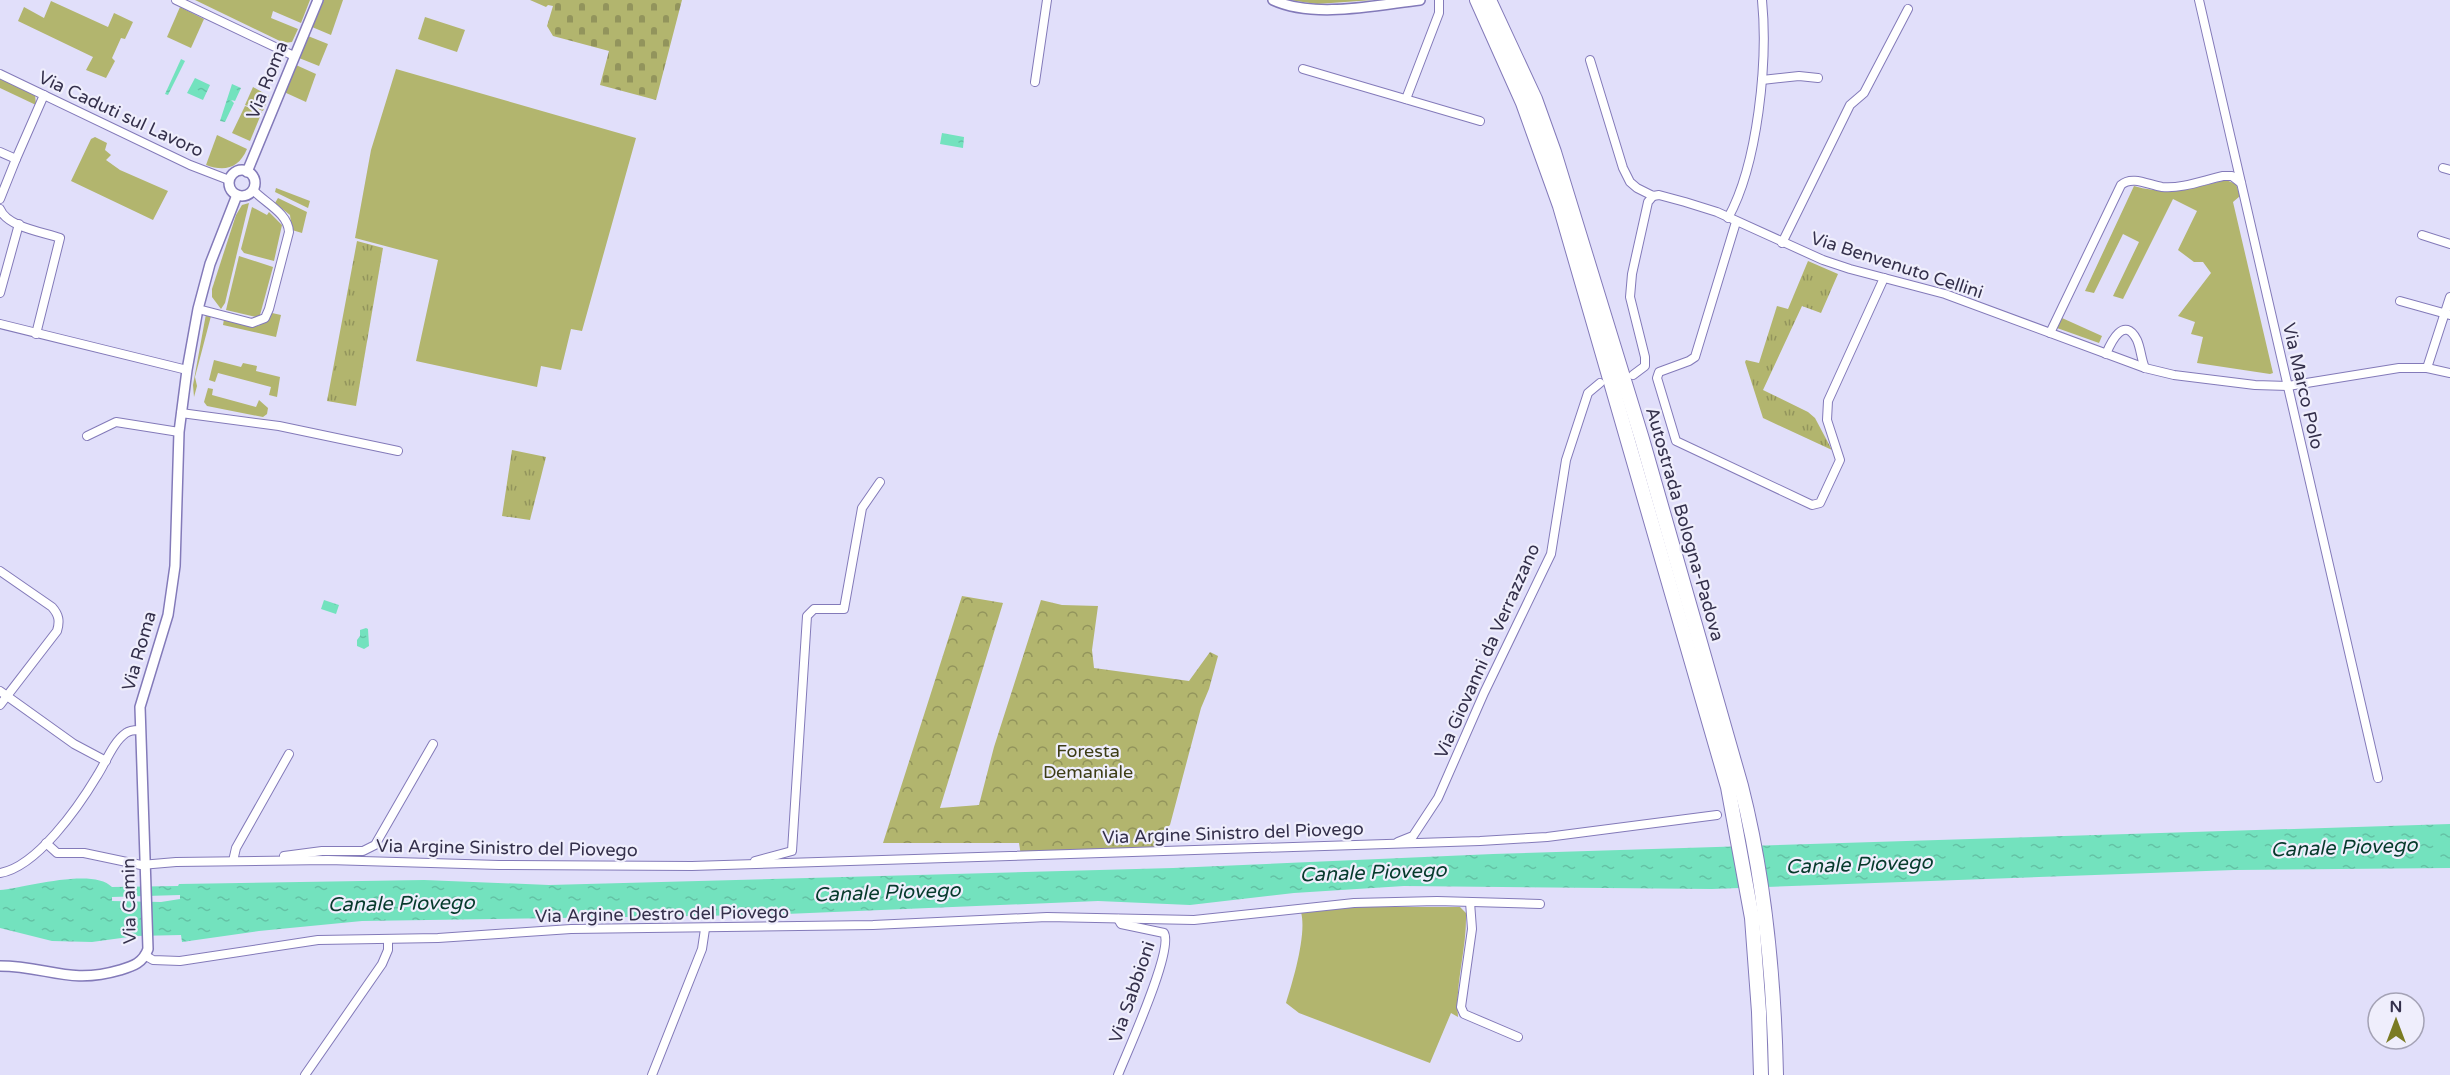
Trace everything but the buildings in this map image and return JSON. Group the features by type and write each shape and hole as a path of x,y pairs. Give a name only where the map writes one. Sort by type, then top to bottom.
{"highway":[{"name":"Autostrada Bologna-Padova","path":"1477,0 1529,101"},
{"name":"Autostrada Bologna-Padova","path":"1489,0 1529,101 1734,786 1745,874 1762,947 1776,1075"},
{"name":"Autostrada Bologna-Padova","path":"1761,1075 1762,947"}],"street":[{"path":"176,0 294,56"},
{"name":"Via Roma","path":"247,172 318,0"},
{"path":"1035,82 1047,0"},
{"path":"1273,0 1298,8 1326,9 1420,0"},
{"path":"1406,99 1438,13 1439,0"},
{"path":"1728,218 1749,164 1762,80 1762,0"},
{"name":"Via Marco Polo","path":"2199,0 2378,778"},
{"path":"1782,243 1850,105 1864,93 1908,9"},
{"path":"1590,60 1623,168 1630,182 1653,196"},
{"path":"1303,69 1480,121"},
{"name":"Via Caduti sul Lavoro","path":"0,74 190,165 230,180"},
{"path":"1762,80 1799,76 1818,78"},
{"path":"0,199 44,95"},
{"path":"0,152 16,159"},
{"path":"198,309 252,323 265,318 289,232 289,224 285,217 253,190 253,178 247,172 238,171 230,180 230,188 237,195 246,195 253,190"},
{"path":"2050,333 2121,185 2126,181 2135,180 2165,187 2232,176 2241,183"},
{"name":"Via Roma","path":"139,730 140,707 168,615 175,566 179,432 198,309 210,264 237,195"},
{"path":"1633,375 1645,366 1645,357 1630,297 1632,274 1648,202 1653,196 1659,195 1685,202 1736,222 1695,357 1659,372 1657,378 1676,441 1812,505 1820,503 1840,455 1827,420 1828,400 1884,278"},
{"path":"0,209 5,218 60,238 36,334"},
{"name":"Via Benvenuto Cellini","path":"1736,222 1782,243 1850,269 1945,294 2145,368 2220,381 2288,386 2399,368 2427,368 2450,373"},
{"path":"0,293 19,224"},
{"path":"2422,235 2450,244"},
{"path":"2427,368 2447,315 2450,297"},
{"path":"2400,301 2447,315"},
{"path":"0,324 187,370"},
{"path":"2106,354 2115,334 2122,331 2127,332 2137,341 2145,368"},
{"name":"Via Giovanni da Verrazzano","path":"1390,843 1413,836 1426,820 1551,554 1560,485 1581,409 1588,393 1600,383"},
{"path":"181,414 279,426 398,451"},
{"path":"87,436 116,422 179,432"},
{"name":"Via Argine Sinistro del Piovego","path":"748,864 792,851 807,616 814,609 843,609 862,508 880,482"},
{"path":"0,571 52,607 58,618 57,631 9,697 0,705"},
{"path":"0,691 74,744 106,761"},
{"path":"0,873 25,862 46,843 87,793 118,741 127,732 139,730"},
{"name":"Via Camin","path":"0,966 20,967 78,978 104,975 134,966 146,956 149,944 139,730"},
{"name":"Via Argine Sinistro del Piovego","path":"265,861 322,851 363,851 375,846 433,744"},
{"path":"233,861 236,848 289,754"},
{"name":"Via Argine Sinistro del Piovego","path":"46,843 57,853 84,853 146,865 233,861 390,861 577,866 748,864 1402,844 1547,837 1717,815"},
{"path":"1470,902 1472,929 1461,1007 1464,1014 1518,1037"},
{"name":"Via Argine Destro del Piovego","path":"146,956 153,960 180,961 300,942 571,929 705,929 1047,917 1194,920 1354,903 1540,904"},
{"name":"Via Sabbioni","path":"1118,919 1118,922 1125,925 1164,933 1167,939 1162,964 1118,1075"},
{"path":"652,1075 702,949 705,929"},
{"path":"305,1075 382,963 388,950 388,939"}],"green space":[{"path":"195,0 310,0 301,23 273,11 271,18 298,29 292,42 284,43"},
{"path":"324,0 343,0 331,35 312,27"},
{"path":"530,0 682,0 656,100 600,85 609,51 553,36 547,26 553,6 546,7"},
{"path":"1289,0 1373,0 1317,4"},
{"path":"51,1 108,27 114,13 133,22 125,39 121,38 112,58 115,61 106,78 86,70 93,57 18,21 24,7 44,18"},
{"path":"180,7 204,19 191,48 167,37"},
{"path":"425,17 465,30 457,52 418,39"},
{"path":"308,36 328,44 319,66 299,58"},
{"path":"296,65 316,74 306,102 284,92"},
{"path":"396,69 636,138 582,331 571,329 561,370 541,366 537,387 416,361 438,260 355,238 371,150"},
{"path":"0,78 35,95 36,105 0,88"},
{"path":"253,87 269,96 263,111 245,105"},
{"path":"245,106 262,112 250,141 232,133"},
{"path":"217,135 247,149 240,160 231,167 219,168 206,165"},
{"path":"95,137 107,143 105,150 111,155 106,160 120,170 168,191 153,220 71,181 91,139"},
{"path":"2226,180 2236,184 2240,196 2233,202 2273,373 2270,374 2197,363 2203,337 2191,334 2195,322 2178,316 2211,273 2203,262 2194,262 2178,250 2197,211 2173,199 2123,299 2113,296 2139,242 2123,234 2094,293 2085,291 2134,186 2170,191"},
{"path":"276,188 310,201 308,208 275,192"},
{"path":"278,198 307,212 302,233 292,230 290,215 275,203"},
{"path":"249,203 225,303 221,309 212,297 212,289 236,215 242,205"},
{"path":"252,207 267,215 269,212 282,225 274,261 244,253 241,249"},
{"path":"357,241 383,248 356,406 327,401"},
{"path":"239,256 273,267 260,315 256,317 226,310"},
{"path":"1808,261 1838,274 1821,313 1802,306 1763,390 1808,412 1815,418 1832,450 1763,418 1745,362 1746,360 1759,363 1777,306 1788,309"},
{"path":"272,313 281,315 276,337 223,325 224,319 258,326 269,319"},
{"path":"206,314 211,316 195,377 197,386 194,397 193,385"},
{"path":"2062,318 2102,336 2099,343 2057,328"},
{"path":"214,360 241,367 243,363 257,366 256,371 280,377 277,397 269,395 271,387 218,373 215,382 209,380"},
{"path":"208,388 213,389 212,395 256,407 259,400 268,408 267,414 263,417 207,406 204,402"},
{"path":"512,450 546,457 530,520 502,516"},
{"name":"Foresta Demaniale","path":"962,596 1003,603 940,808 979,805 994,747 1041,600 1062,605 1098,606 1092,650 1094,668 1189,681 1210,652 1218,656 1201,708 1170,825 1158,835 1161,851 1021,856 1019,843 883,843"},
{"path":"1360,907 1460,907 1466,913 1458,991 1458,1017 1451,1013 1430,1063 1299,1013 1286,1003 1301,945 1301,912"}],"water":[{"path":"181,59 185,61 168,95 165,94"},
{"path":"195,78 210,85 203,100 187,93"},
{"path":"232,84 241,88 235,101 231,100 234,103 225,122 220,121"},
{"path":"942,133 964,137 963,148 940,144"},
{"path":"324,600 339,605 336,614 321,609"},
{"path":"368,629 369,646 364,649 357,646 357,640 360,630"},
{"name":"Canale Piovego","path":"2450,824 2450,868 2234,870 1712,889 1404,886 1294,893 1190,905 1098,901 761,915 362,921 259,931 182,942 181,935 136,936 92,942 52,941 0,928 0,890 75,879 103,881 112,887 424,880 549,885 1173,868 1493,854","holes":["180,895 180,899 161,902 112,901 112,897"]}]}
